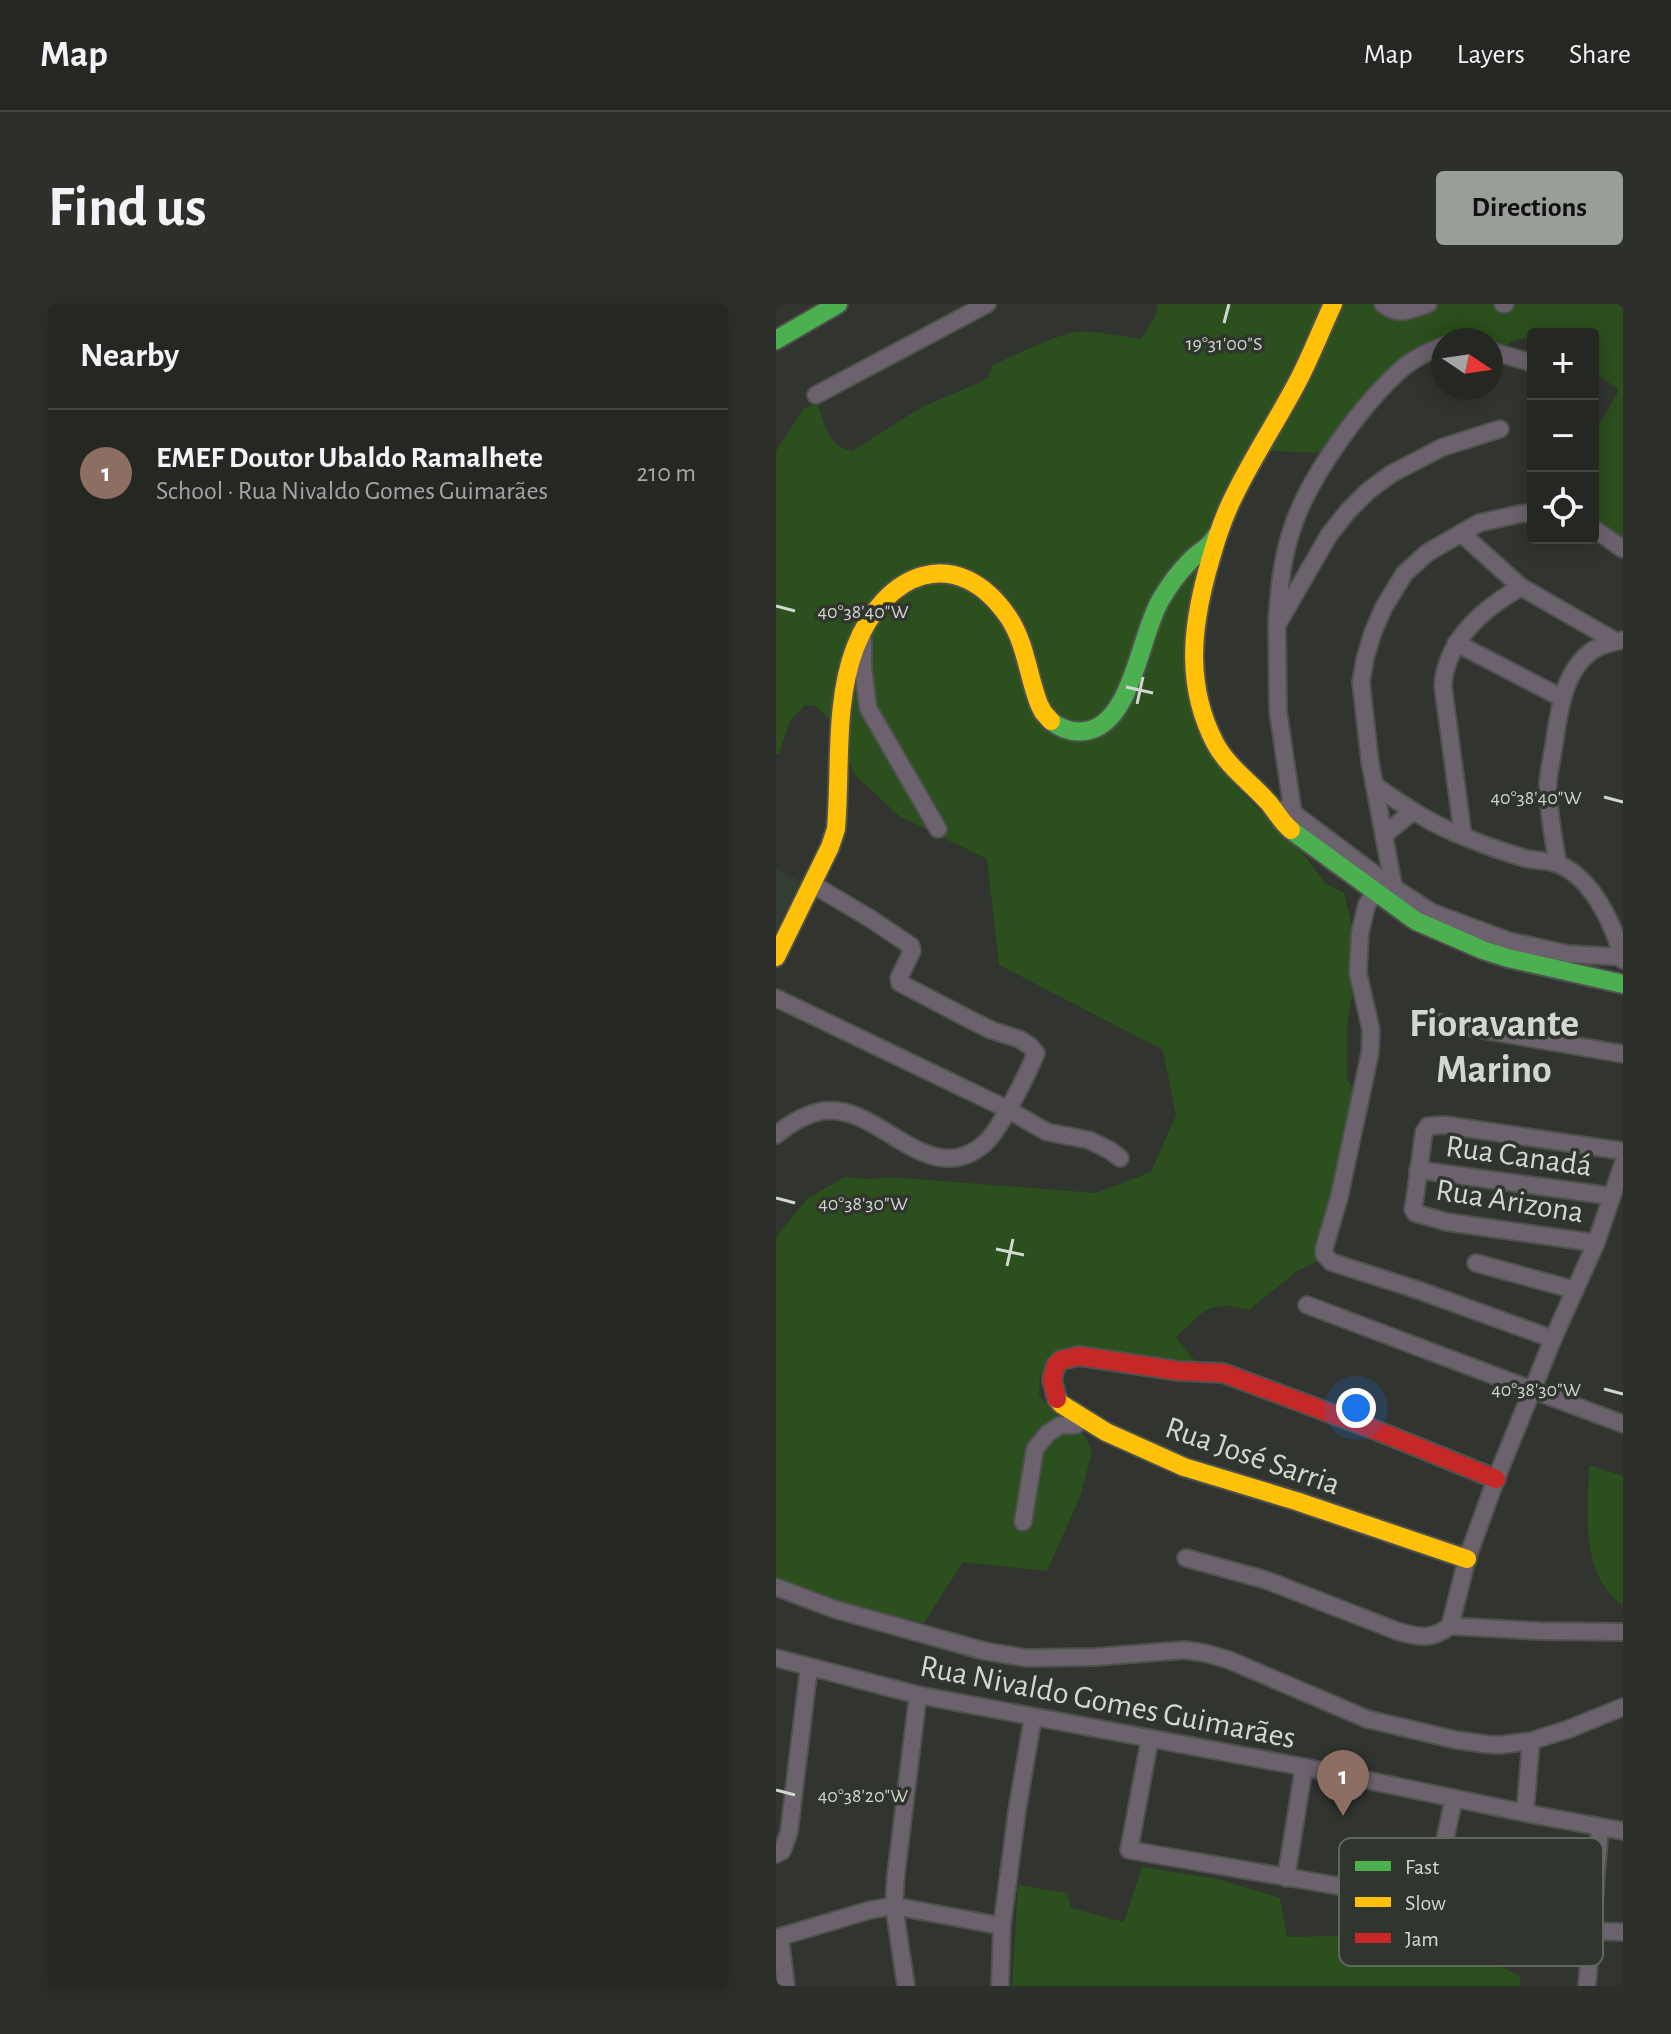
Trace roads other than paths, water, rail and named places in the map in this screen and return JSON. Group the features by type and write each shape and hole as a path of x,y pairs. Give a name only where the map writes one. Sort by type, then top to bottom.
{"street":[{"path":"776,340 838,304"},
{"path":"816,395 987,304"},
{"path":"776,957 836,829 847,673 863,628 872,613 900,584 921,574 936,572 977,585 988,593 1014,624 1045,715 1066,730 1077,732 1100,726 1124,696 1159,602 1187,563 1211,546 1233,497 1299,379 1333,304"},
{"path":"1383,304 1403,313 1428,304"},
{"path":"1290,820 1278,711 1277,625 1279,593 1292,529 1302,501 1318,473 1366,406 1407,364 1431,350"},
{"path":"1503,354 1527,361"},
{"path":"1277,625 1329,535 1368,491 1391,474 1443,447 1500,429"},
{"path":"1527,513 1487,521 1427,553 1404,574 1373,632 1361,682 1374,785 1384,835 1385,888 1416,921 1483,950 1623,984"},
{"path":"1218,531 1194,630 1196,686 1203,718 1217,747 1243,779 1290,820 1385,888 1431,912 1509,941 1568,954 1623,959 1603,908 1578,878 1558,864 1525,858 1463,836 1413,811 1374,785"},
{"path":"1599,532 1623,549"},
{"path":"1461,533 1521,587 1619,641"},
{"path":"1463,836 1443,686 1444,669 1456,643 1471,624 1521,587"},
{"path":"863,628 863,668 868,708 938,829"},
{"path":"1558,864 1548,782 1562,698 1583,659 1604,644 1619,641"},
{"path":"1456,643 1562,698"},
{"path":"1384,835 1413,811"},
{"path":"776,1135 814,1113 837,1111 865,1121 910,1148 936,1157 959,1157 986,1143 1036,1053 1019,1039 991,1030 900,983 911,946 812,884"},
{"path":"1385,888 1367,904 1363,914 1358,973 1371,1030 1370,1053 1324,1254 1331,1262 1553,1339"},
{"path":"776,998 1007,1109 1047,1132 1080,1137 1099,1144 1120,1158"},
{"path":"1419,1019 1623,1054"},
{"path":"1418,1170 1424,1132 1428,1126 1445,1125 1623,1151"},
{"path":"1450,1626 1467,1559 1496,1479 1596,1243 1623,1164"},
{"name":"Rua Canadá","path":"1418,1170 1611,1196"},
{"name":"Rua Arizona","path":"1418,1170 1415,1213 1447,1222 1596,1243"},
{"path":"1476,1263 1575,1290"},
{"path":"1307,1305 1623,1424"},
{"name":"Rua José Sarria","path":"1467,1559 1184,1467 1106,1432 1061,1404 1053,1389 1054,1371 1061,1360 1079,1356 1179,1371 1223,1373 1496,1479"},
{"path":"1023,1522 1035,1449 1048,1433 1061,1425 1076,1425 1083,1418"},
{"path":"1186,1558 1246,1574 1416,1636 1428,1637 1450,1626 1623,1632"},
{"path":"776,1587 834,1609 984,1651 1026,1658 1095,1657 1184,1650 1205,1653 1229,1660 1348,1712 1382,1723 1485,1744 1531,1741 1623,1707"},
{"name":"Rua Nivaldo Gomes Guimarães","path":"776,1658 918,1695 1304,1767 1623,1831"},
{"path":"779,1853 789,1832 809,1667"},
{"path":"906,1986 894,1906 918,1695"},
{"path":"1000,1986 1002,1926 1033,1717"},
{"path":"1150,1738 1129,1850 1339,1887"},
{"path":"1525,1813 1531,1741"},
{"path":"1286,1878 1304,1767"},
{"path":"1445,1838 1454,1798"},
{"path":"1599,1838 1600,1827"},
{"path":"786,1986 778,1938 870,1910 894,1906 1002,1926"},
{"path":"1603,1934 1623,1932"},
{"path":"1587,1986 1589,1966"}],"place":[{"name":"EMEF Doutor Ubaldo Ramalhete","path":"1343,1816"}],"district":[{"name":"Fioravante Marino","path":"1494,1045"}]}
